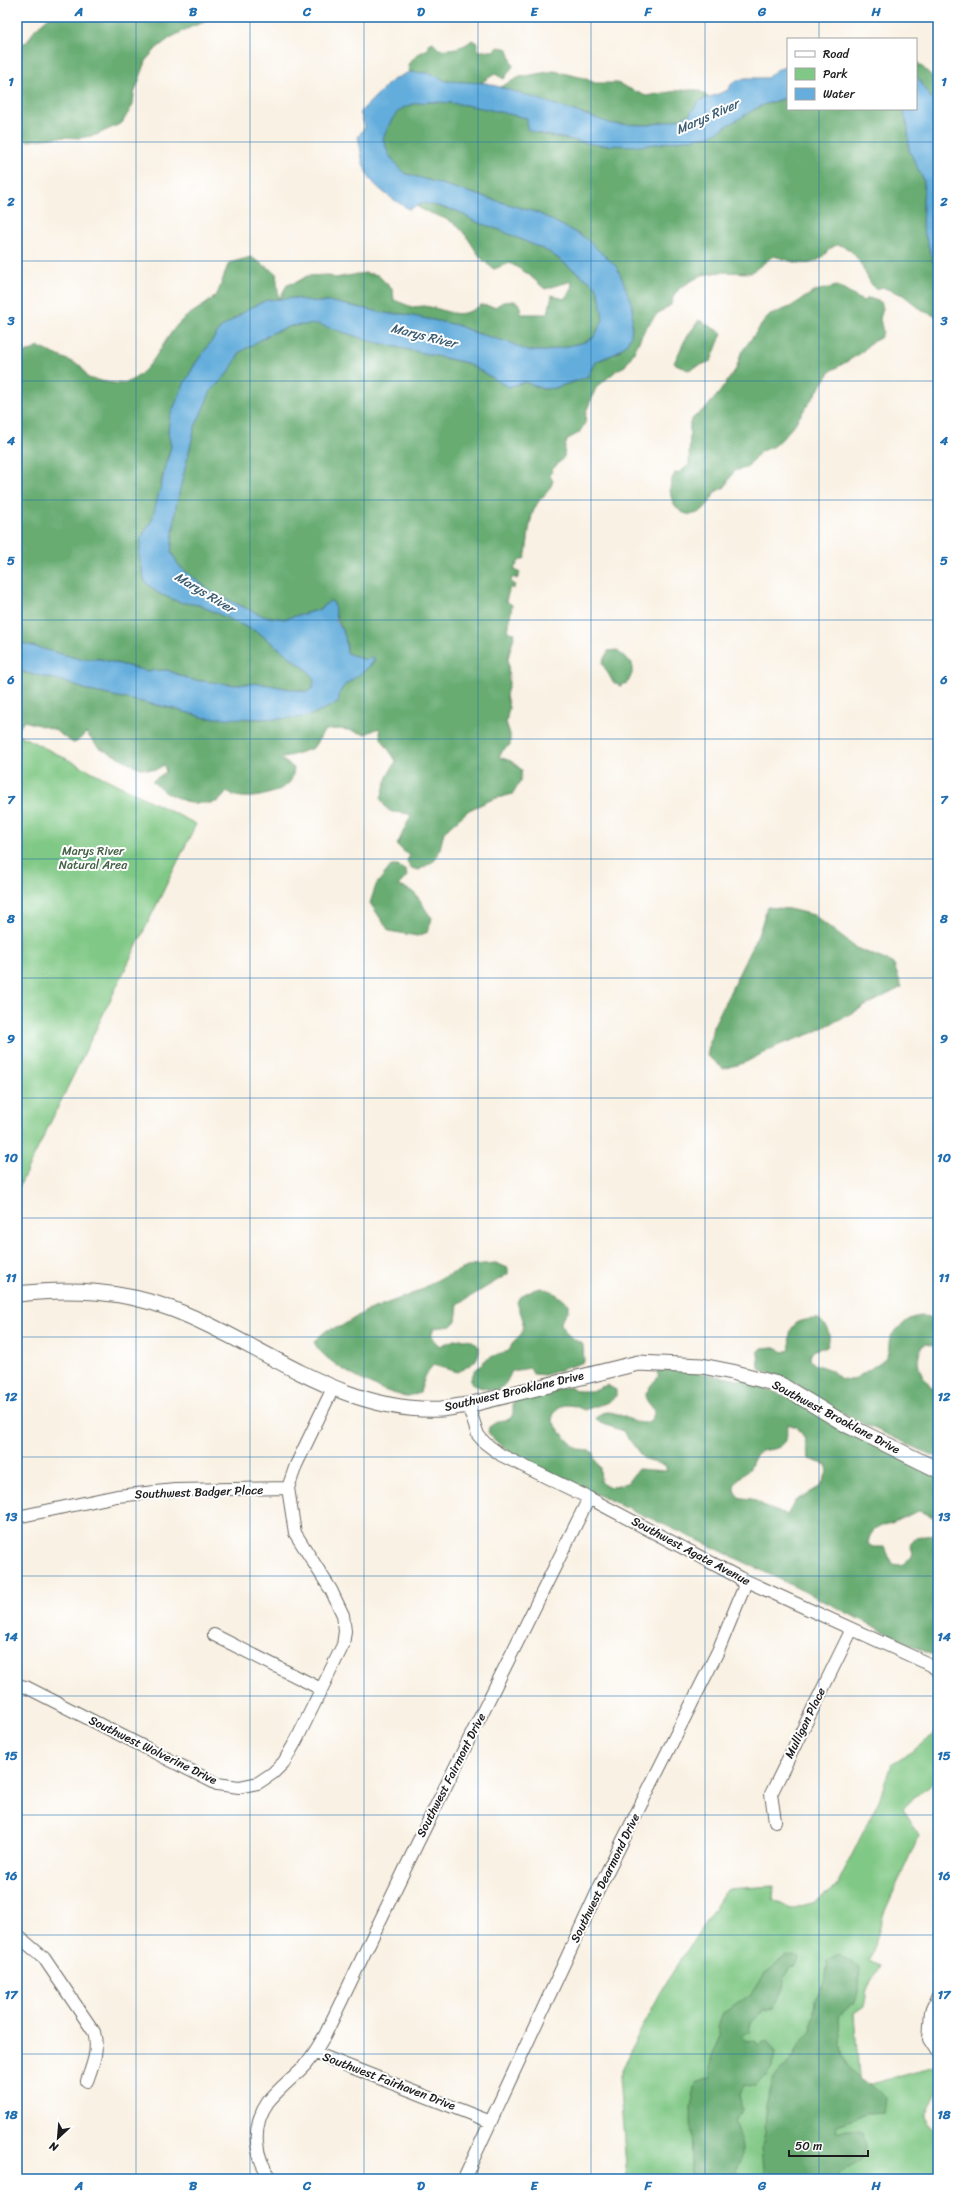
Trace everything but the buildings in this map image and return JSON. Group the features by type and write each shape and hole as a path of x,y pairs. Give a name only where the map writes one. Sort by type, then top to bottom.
{"street":[{"name":"Southwest Brooklane Drive","path":"17,1294 76,1290 107,1292 152,1302 191,1317 333,1388 372,1402 402,1407 441,1409 468,1405 638,1363 702,1366 738,1373 781,1385 847,1425 938,1470"},
{"name":"Southwest Wolverine Drive","path":"17,1685 26,1687 216,1784 239,1787 258,1783 273,1774 284,1762 343,1644 345,1631 343,1615 331,1590 296,1533 288,1488 296,1465 333,1388"},
{"name":"Southwest Agate Avenue","path":"468,1405 478,1435 492,1449 538,1474 589,1498 740,1578 931,1665 938,1671"},
{"name":"Southwest Badger Place","path":"17,1517 117,1496 175,1490 288,1488"},
{"name":"Southwest Fairmont Drive","path":"315,2053 589,1498"},
{"name":"Southwest Dearmond Drive","path":"464,2179 601,1884 718,1651 743,1590 744,1586 740,1578"},
{"name":"Mulligan Place","path":"775,1821 771,1794 852,1629"},
{"path":"214,1635 321,1689"},
{"path":"17,1935 44,1958 94,2032 97,2042 96,2053 87,2081"},
{"path":"938,1996 931,2011 929,2039 938,2053"},
{"name":"Southwest Fairhaven Drive","path":"272,2179 261,2163 257,2150 257,2137 260,2120 268,2103 315,2053 491,2122"}],"green space":[{"path":"49,17 209,17 203,23 193,26 170,38 157,48 147,59 134,94 133,105 122,123 96,135 80,138 59,137 29,141 17,139 17,45 27,42 35,29"},
{"path":"472,40 477,43 478,51 493,51 499,47 508,49 513,66 504,79 495,74 480,83 446,81 429,73 409,72 408,64 418,54 428,49 428,44 433,42 438,49 447,49 461,47"},
{"path":"917,62 933,77 938,78 938,108 917,76"},
{"path":"554,71 584,78 595,83 617,83 646,96 682,90 698,90 708,97 698,102 689,115 675,120 649,125 613,124 500,87 520,77"},
{"path":"787,97 787,110 903,110 908,128 909,150 924,181 922,226 934,263 938,267 938,317 923,311 903,295 882,287 875,289 856,256 851,251 837,245 830,249 821,258 809,263 797,263 773,256 751,273 720,272 702,275 681,287 674,295 671,305 657,314 645,329 634,352 625,366 617,370 596,388 586,412 585,423 579,433 568,439 565,446 564,457 552,470 550,476 553,481 551,486 534,509 530,523 525,558 519,561 514,569 520,573 517,579 512,577 511,583 515,585 513,589 510,587 506,601 512,605 508,632 515,633 508,658 509,684 506,695 509,708 506,722 510,734 510,745 503,750 499,757 511,761 522,770 520,782 513,794 493,799 469,810 444,832 440,849 434,861 419,870 410,868 407,861 409,856 397,845 411,815 390,811 381,799 387,777 396,761 381,738 379,728 365,734 343,729 325,730 313,748 281,759 294,768 291,780 284,787 268,794 250,797 241,797 227,792 219,801 212,803 189,803 166,793 152,781 166,772 164,765 155,770 140,768 98,747 86,733 77,742 73,743 53,729 24,721 17,731 17,668 26,673 59,680 90,691 171,708 206,718 277,719 306,717 338,703 340,692 344,686 367,669 375,660 365,660 347,653 344,633 330,601 318,610 284,619 263,616 213,593 180,567 171,552 176,506 195,427 211,391 229,372 240,352 272,333 291,326 317,323 374,342 467,363 508,387 525,382 543,389 555,388 587,377 595,362 616,353 629,339 632,324 584,237 538,213 404,173 389,155 383,138 391,121 399,110 416,104 431,102 482,108 528,118 536,133 597,145 656,144 710,136 760,106"},
{"path":"424,203 457,211 474,221 500,230 549,252 596,286 600,298 603,320 594,337 585,342 546,351 527,351 511,343 476,333 457,325 403,314 390,314 332,302 317,302 293,298 267,300 250,308 221,328 195,364 184,384 170,416 168,432 171,446 163,472 159,497 152,521 142,536 139,556 145,582 158,593 179,602 199,605 259,633 307,670 314,679 313,688 307,692 258,683 236,685 192,680 167,670 147,671 100,659 80,659 17,642 17,350 25,353 39,347 81,366 88,378 113,383 127,382 143,372 156,357 172,331 182,320 217,294 229,263 251,257 276,273 279,299 287,285 297,282 307,276 327,275 335,278 365,273 378,275 393,290 394,300 412,307 424,306 459,314 465,313 481,305 495,307 503,302 514,301 520,304 521,314 548,314 552,295 564,299 571,290 572,281 545,289 528,274 510,263 494,269 482,259 468,238 454,223 426,212 416,206"},
{"path":"837,286 863,301 869,298 881,302 883,308 880,319 883,332 880,338 870,343 861,353 831,371 794,425 782,439 772,447 761,451 746,468 734,471 725,487 715,492 707,506 697,513 688,514 680,511 674,504 671,495 671,484 675,473 680,472 689,465 690,423 693,418 707,407 719,393 736,369 741,353 768,316 790,307 815,291"},
{"path":"699,320 722,333 711,361 688,370 674,363 685,340"},
{"path":"616,650 632,663 632,674 627,683 620,686 613,682 602,663 608,651"},
{"name":"Marys River Natural Area","path":"17,734 196,824 17,1191"},
{"path":"391,866 398,866 406,871 407,876 398,886 406,888 419,898 432,918 428,932 417,936 389,931 370,903 376,885"},
{"path":"767,907 789,909 814,915 856,948 893,963 902,987 813,1033 779,1045 746,1062 724,1069 707,1056 713,1027 760,930"},
{"path":"496,1263 508,1268 508,1274 458,1304 456,1322 452,1326 434,1328 432,1334 434,1340 440,1346 460,1339 470,1340 479,1347 476,1360 457,1372 433,1365 426,1374 420,1392 409,1396 399,1395 371,1385 328,1359 314,1341 327,1330 340,1327 366,1311 417,1292 439,1279 472,1265"},
{"path":"542,1288 552,1291 569,1304 569,1310 562,1319 561,1324 568,1335 583,1345 584,1362 545,1375 533,1374 530,1368 512,1371 503,1386 497,1390 478,1387 472,1384 470,1382 472,1376 480,1365 484,1361 496,1355 509,1351 513,1342 522,1333 523,1320 517,1302 519,1299 528,1292"},
{"path":"923,1316 929,1317 938,1322 938,1348 927,1344 922,1346 918,1364 921,1373 932,1388 938,1388 938,1458 832,1409 795,1383 759,1369 758,1352 762,1348 773,1347 784,1352 790,1350 789,1341 794,1325 804,1320 819,1319 825,1325 829,1339 827,1347 813,1351 810,1359 814,1364 831,1370 841,1379 853,1380 885,1359 887,1356 890,1338 899,1328 910,1319"},
{"path":"677,1369 746,1381 785,1396 938,1475 938,1519 919,1511 916,1512 879,1527 872,1533 868,1544 873,1547 885,1547 892,1564 901,1565 911,1559 913,1554 911,1548 914,1540 923,1535 938,1535 938,1658 702,1542 542,1471 510,1453 488,1432 489,1427 498,1421 510,1419 513,1414 513,1402 517,1398 568,1387 579,1391 591,1391 607,1385 616,1390 616,1396 606,1403 584,1410 574,1406 564,1405 557,1409 554,1414 552,1420 554,1423 575,1447 580,1450 594,1453 594,1458 600,1468 601,1482 610,1487 627,1483 638,1469 667,1471 665,1465 648,1461 643,1458 623,1431 600,1423 596,1418 603,1413 611,1412 637,1422 644,1423 651,1420 655,1411 645,1396 651,1385 659,1376 656,1371","holes":["787,1424 797,1427 804,1437 809,1459 826,1465 828,1470 821,1486 795,1501 787,1515 774,1511 754,1500 739,1497 734,1491 735,1483 748,1471 757,1454 763,1451 778,1448 782,1445 786,1438"]},
{"path":"938,1730 938,1778 903,1808 919,1835 884,1913 870,1961 879,1966 867,1989 864,2007 854,2014 860,2087 935,2067 938,2071 938,2089 926,2116 928,2126 938,2131 938,2179 627,2179 619,2078 632,2047 665,1984 727,1889 774,1886 773,1900 791,1909 814,1902 836,1887 879,1800 891,1764 919,1747"},
{"path":"839,1954 860,1968 859,1987 855,2003 839,2016 843,2057 849,2068 857,2076 876,2090 885,2099 883,2113 866,2114 836,2124 837,2132 847,2129 863,2132 866,2146 860,2161 846,2168 835,2179 762,2179 764,2171 762,2146 765,2132 766,2106 774,2078 790,2061 799,2044 812,2030 815,2000 824,1982 827,1960"},
{"path":"795,1955 799,1957 795,1967 790,1968 784,1978 785,1983 777,2003 773,2008 763,2010 751,2022 749,2031 741,2036 746,2042 756,2041 757,2045 767,2041 776,2051 774,2062 764,2079 756,2086 744,2085 740,2095 743,2111 734,2122 742,2145 741,2158 738,2167 739,2179 692,2179 691,2107 696,2083 711,2078 711,2058 721,2035 718,2028 723,2012 751,1994 764,1974 787,1956"}],"water":[{"name":"Marys River","path":"787,66 787,97 760,106 710,136 640,146 597,145 536,133 527,129 527,118 481,108 447,103 430,102 415,104 399,110 393,117 383,139 389,155 404,173 538,213 584,237 616,266 633,308 631,335 626,345 614,354 595,362 587,377 555,388 543,389 525,382 508,387 467,363 374,342 317,324 291,326 272,333 240,352 229,372 211,391 195,427 176,506 171,552 180,567 213,593 263,616 284,619 318,610 330,601 334,603 336,619 345,636 347,653 365,660 372,657 375,659 367,669 344,686 340,692 338,703 306,717 277,719 206,718 171,708 90,691 59,680 26,673 17,668 17,642 80,659 100,659 147,671 167,670 192,680 236,685 258,683 307,692 313,688 314,679 307,670 259,633 199,605 179,602 158,593 145,582 139,556 142,536 152,520 171,446 168,432 170,416 184,384 195,364 221,328 250,308 267,300 293,298 317,302 332,302 390,314 403,314 457,325 476,333 511,343 527,351 546,351 585,342 594,337 603,320 600,298 596,286 549,252 500,230 474,221 457,211 424,203 409,209 384,193 369,177 364,167 358,137 365,127 360,112 391,81 409,72 429,73 446,81 486,83 613,124 649,125 675,120 689,115 698,102 728,90 733,82 745,78 767,78 776,70"},
{"path":"917,76 938,108 938,267 934,263 922,226 924,181 909,150 908,128 903,110 917,110"}]}
